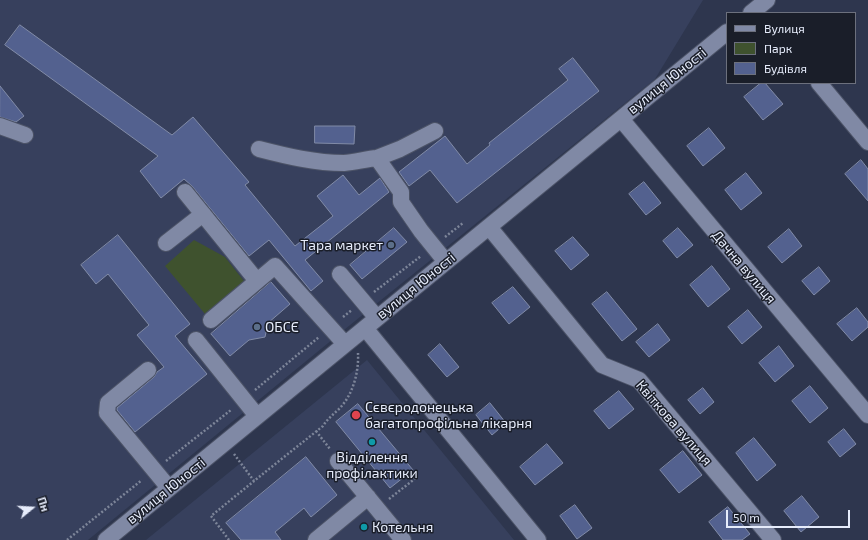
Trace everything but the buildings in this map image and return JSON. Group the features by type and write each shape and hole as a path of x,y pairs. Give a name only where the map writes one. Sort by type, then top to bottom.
{"street":[{"name":"вулиця Юності","path":"106,540 257,416 352,348 371,323 726,33"},
{"path":"819,84 868,142"},
{"name":"Дачна вулиця","path":"621,119 868,415"},
{"path":"0,126 25,135"},
{"path":"259,149 284,156 316,161 345,163 377,158 400,149 435,131"},
{"path":"377,158 401,192 401,202 421,231 446,262"},
{"path":"185,192 257,281"},
{"path":"166,243 203,214"},
{"name":"Квіткова вулиця","path":"489,227 602,365 639,380 773,540"},
{"path":"211,320 275,266 330,327 352,348"},
{"path":"340,274 363,302 371,323 538,540"},
{"path":"196,340 257,416"},
{"path":"148,370 108,403 107,413 169,488"},
{"path":"335,457 403,540"},
{"path":"316,540 373,503"}],"path":[{"path":"67,540 244,400 330,327 463,223"},
{"path":"229,540 211,516 316,431 341,407 354,383 359,366 352,348"},
{"path":"316,431 335,457"},
{"path":"234,454 254,481"},
{"path":"373,503 417,477"}],"shaded area":[{"path":"0,0 703,0 655,79 355,321 88,540 0,540"},
{"name":"Сєвєродонецька багатопрофільна лікарня","path":"367,360 514,540 146,540"}],"green space":[{"path":"194,240 225,257 244,281 205,314 165,266"}],"place":[{"name":"Тара маркет","path":"391,245"},
{"name":"ОБСЄ","path":"257,327"},
{"name":"Сєвєродонецька багатопрофільна лікарня","path":"356,415"},
{"name":"Відділення профілактики","path":"372,442"},
{"name":"Котельня","path":"364,527"}]}
